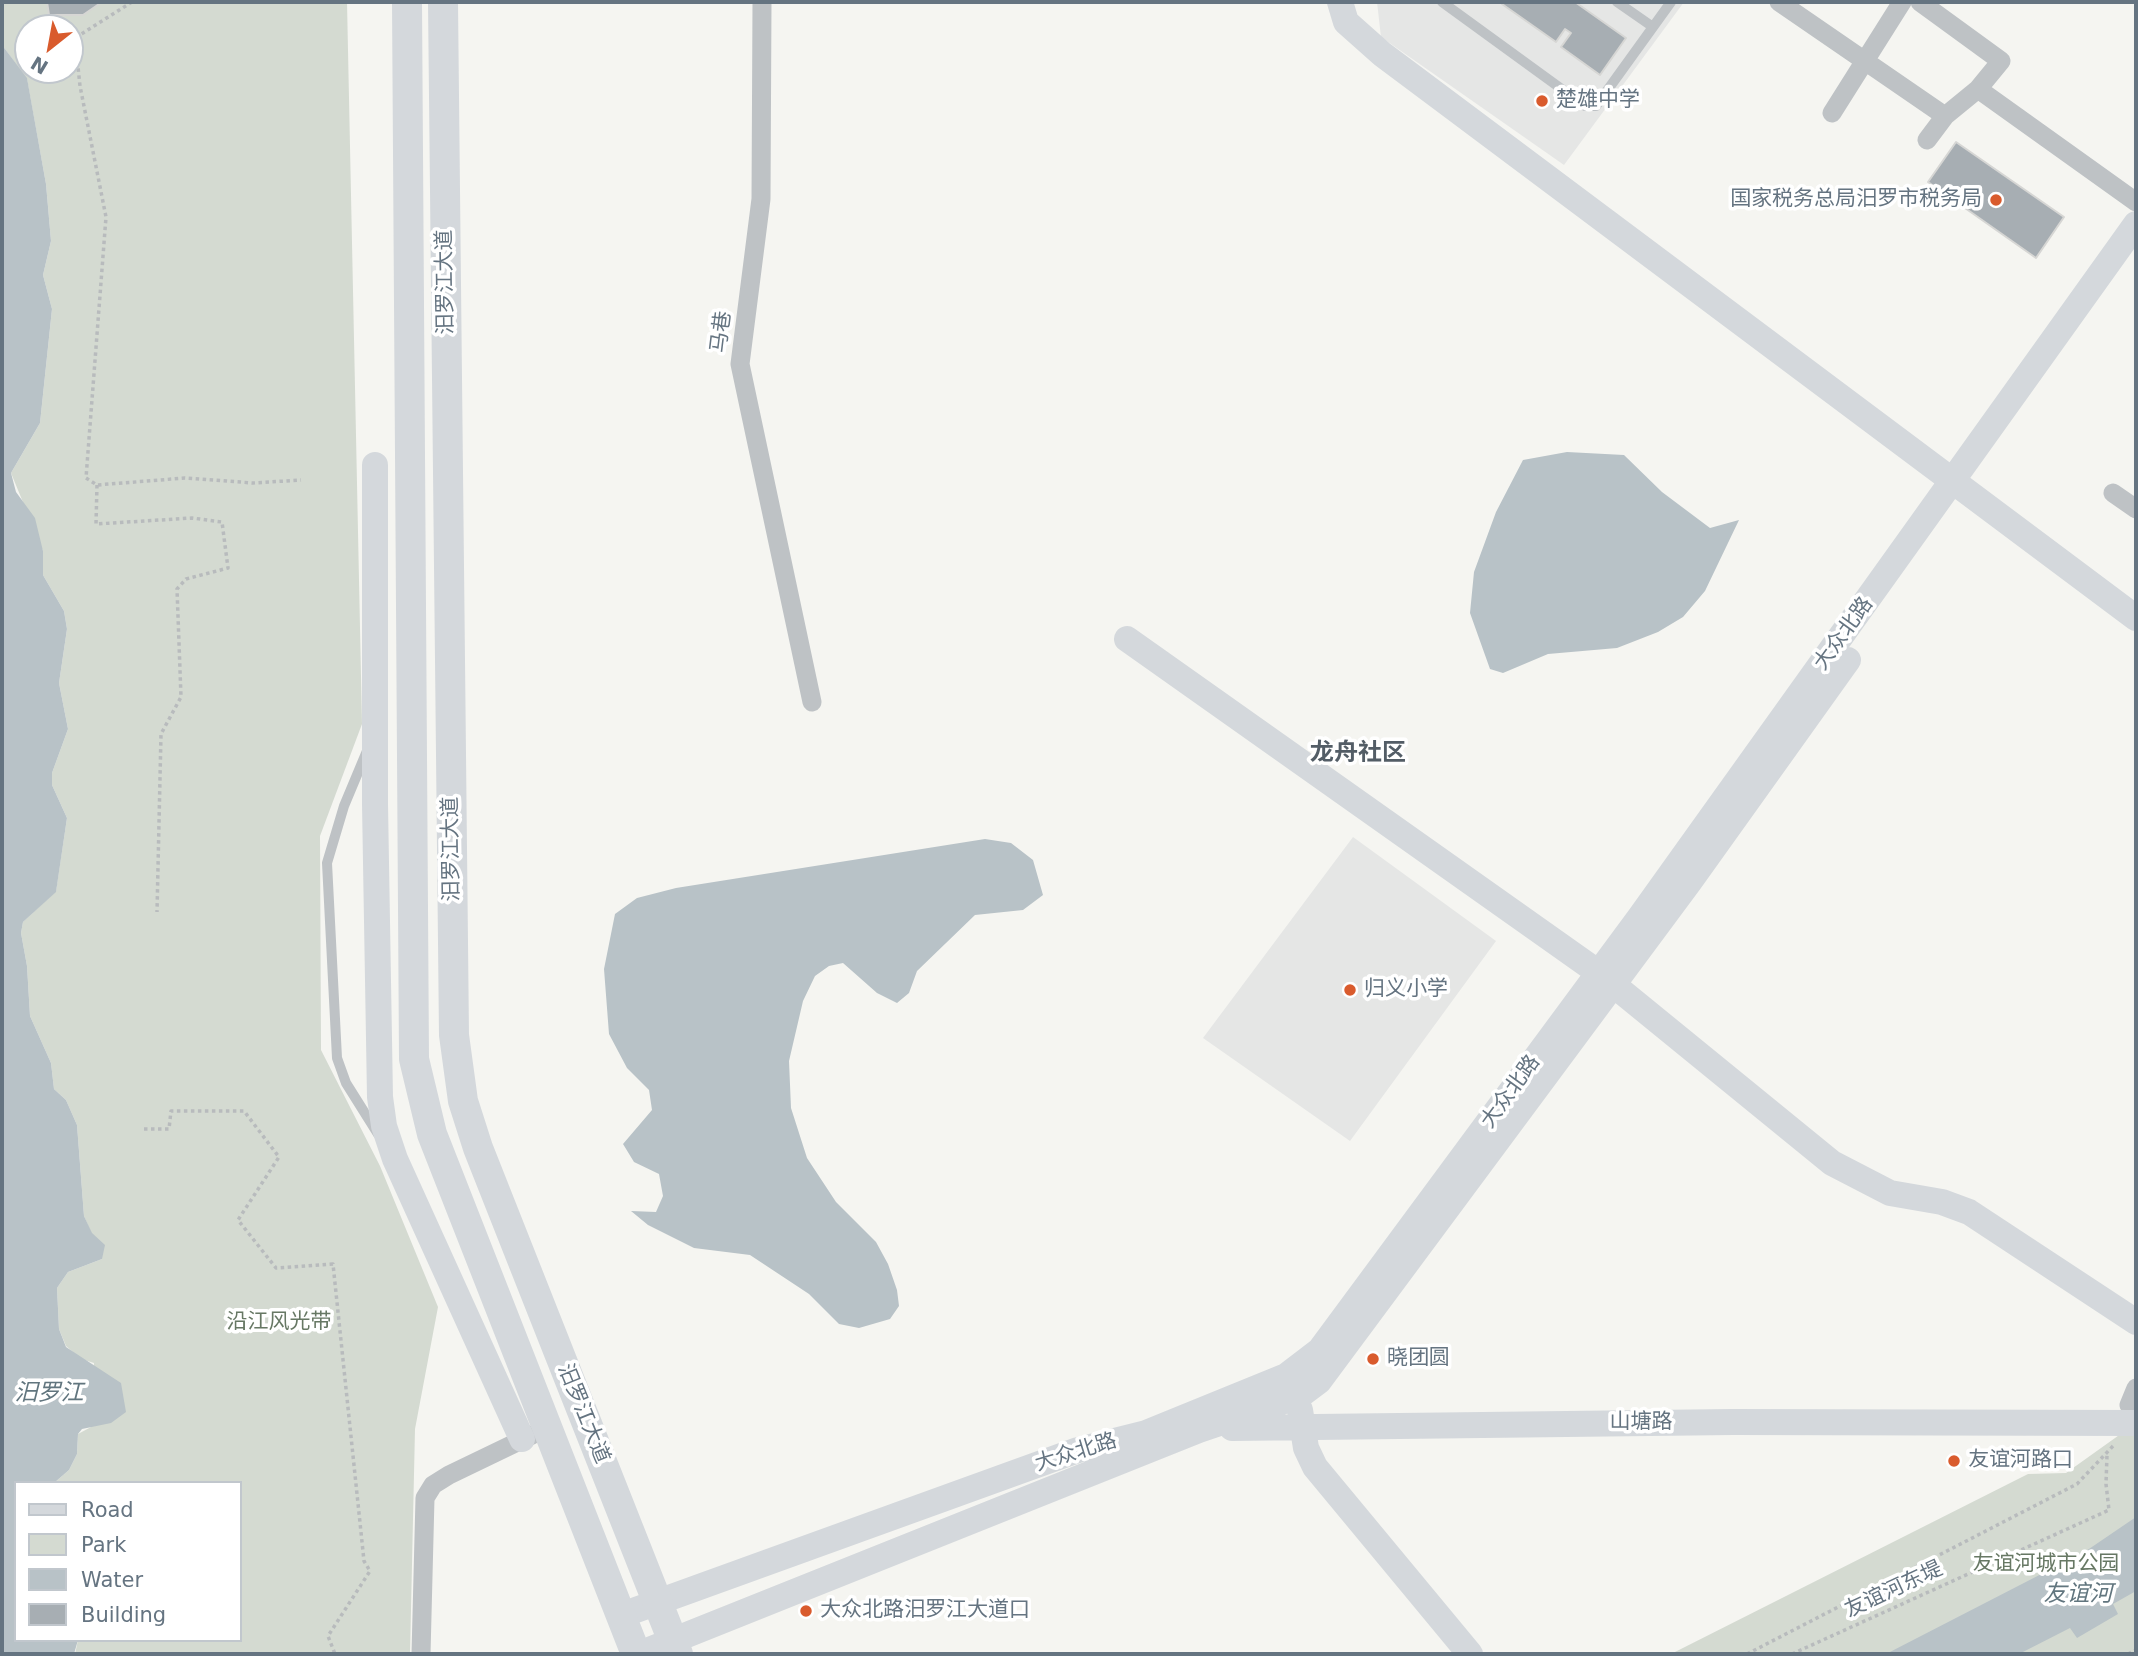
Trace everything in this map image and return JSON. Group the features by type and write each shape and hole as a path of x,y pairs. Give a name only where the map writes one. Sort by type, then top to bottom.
{"main road":[{"name":"汨罗江大道","path":"407,2 414,1059 432,1134 534,1433 622,1615 637,1654"},
{"name":"汨罗江大道","path":"443,2 454,1035 463,1101 478,1149 676,1647"},
{"path":"1340,2 1346,22 1382,54 1962,485 2136,618"},
{"name":"大众北路","path":"1962,485 2136,224"},
{"name":"大众北路","path":"1193,1423 1300,1411 1606,979 1962,485 2136,253"},
{"path":"375,464 374,804 380,1097 384,1126 395,1159 534,1433"},
{"path":"1127,639 1606,979 1832,1163 1890,1193 1942,1202 1969,1212 2136,1322"},
{"name":"大众北路","path":"637,1654 676,1647 1193,1423 1286,1377 1320,1350 1606,979"},
{"path":"1320,1350 1303,1380 1300,1411 1315,1467 1470,1654"},
{"name":"山塘路","path":"1146,1433 1193,1423 1300,1411 2134,1409"},
{"name":"大众北路","path":"622,1615 1078,1450 1146,1433"}],"street":[{"name":"马巷","path":"762,2 761,199 740,364 812,702"},
{"path":"1779,2 1945,116"},
{"path":"1832,113 1902,2"},
{"path":"1920,2 2001,61 1978,89 1945,116 1927,140"},
{"path":"1978,89 2136,202"},
{"path":"2113,493 2136,509"},
{"path":"421,1654 425,1498 433,1485 449,1475 534,1433"}],"lane":[{"path":"1442,2 1585,106 1596,106 1671,2"},
{"path":"1617,2 1653,27"},
{"path":"376,728 344,806 327,863 334,1038 346,1083 395,1159"}],"path":[{"path":"132,2 75,38 80,86 106,217 86,478 97,485 186,478 253,483 301,480"},
{"path":"97,485 96,524 192,519 222,522 228,568 186,579 177,589 181,697 161,734 157,912"},
{"path":"144,1129 169,1129 172,1111 244,1111 279,1157 237,1220 276,1268 333,1264 364,1561 370,1571 328,1636 335,1654"},
{"path":"1747,1654 2077,1484 2107,1452 2134,1409"},
{"name":"友谊河东堤","path":"1793,1654 2109,1510 2106,1484 2107,1452"},
{"path":"2128,1654 2136,1650"}],"shaded area":[{"name":"楚雄中学","path":"1377,2 1684,2 1564,165 1381,37"},
{"name":"归义小学","path":"1353,837 1496,941 1350,1141 1203,1038"}],"green space":[{"name":"沿江风光带","path":"2,2 347,2 362,724 320,836 321,1050 380,1166 438,1307 415,1429 410,1654 75,1654 78,1642 242,1642 242,1481 56,1481 69,1470 77,1454 78,1434 91,1427 94,1363 81,1359 66,1346 59,1329 57,1288 68,1272 102,1259 84,1216 77,1125 66,1100 54,1089 51,1063 30,1016 27,966 21,933 23,922 56,891 67,818 52,785 52,773 68,729 59,683 67,629 64,611 43,575 43,551 11,473 40,423 52,309 43,275 51,241 46,184 28,84 84,84 84,14 14,14 14,61 2,45"},
{"name":"友谊河城市公园","path":"2136,1423 2136,1654 1671,1654 2028,1474 2066,1473"}],"water":[{"name":"汨罗江","path":"2,45 14,61 14,84 28,84 46,184 51,241 43,275 52,309 40,423 11,473 16,492 35,518 43,551 43,575 64,611 67,629 59,683 68,729 52,773 52,785 67,818 56,892 23,922 21,933 27,966 30,1016 51,1063 54,1089 66,1100 77,1125 84,1216 92,1233 105,1245 102,1259 68,1272 57,1288 59,1329 66,1347 121,1383 126,1412 111,1423 82,1429 78,1434 77,1454 69,1470 56,1481 14,1481 14,1642 77,1642 74,1654 2,1654"},
{"path":"1567,452 1624,455 1662,492 1710,528 1739,520 1705,591 1683,617 1658,632 1617,648 1548,654 1503,673 1490,669 1470,613 1474,572 1496,512 1523,460"},
{"path":"985,839 1011,843 1033,860 1043,895 1023,910 975,915 917,971 909,993 897,1003 877,993 843,963 829,966 815,976 803,1001 789,1061 791,1108 807,1158 836,1202 876,1242 888,1264 897,1290 899,1306 890,1319 859,1328 839,1324 809,1294 750,1255 694,1248 648,1225 631,1211 656,1212 663,1196 659,1174 634,1162 623,1144 652,1110 649,1090 627,1068 609,1034 604,969 615,914 637,898 676,888"},
{"name":"友谊河","path":"2136,1517 2136,1591 2113,1604 2118,1614 2077,1638 2070,1628 2019,1654 1886,1654 2086,1551"}],"building":[{"path":"47,2 102,2 84,14 49,14"},
{"path":"1575,2 1626,38 1600,75 1561,47 1571,33 1565,29 1556,42 1502,4"},
{"name":"国家税务总局汨罗市税务局","path":"1956,142 2064,217 2036,258 1928,182"}],"place":[{"name":"楚雄中学","path":"1542,101"},
{"name":"国家税务总局汨罗市税务局","path":"1996,200"},
{"name":"归义小学","path":"1350,990"},
{"name":"晓团圆","path":"1373,1359"},
{"name":"友谊河路口","path":"1954,1461"},
{"name":"大众北路汨罗江大道口","path":"806,1611"}],"district":[{"name":"龙舟社区","path":"1358,754"}]}
